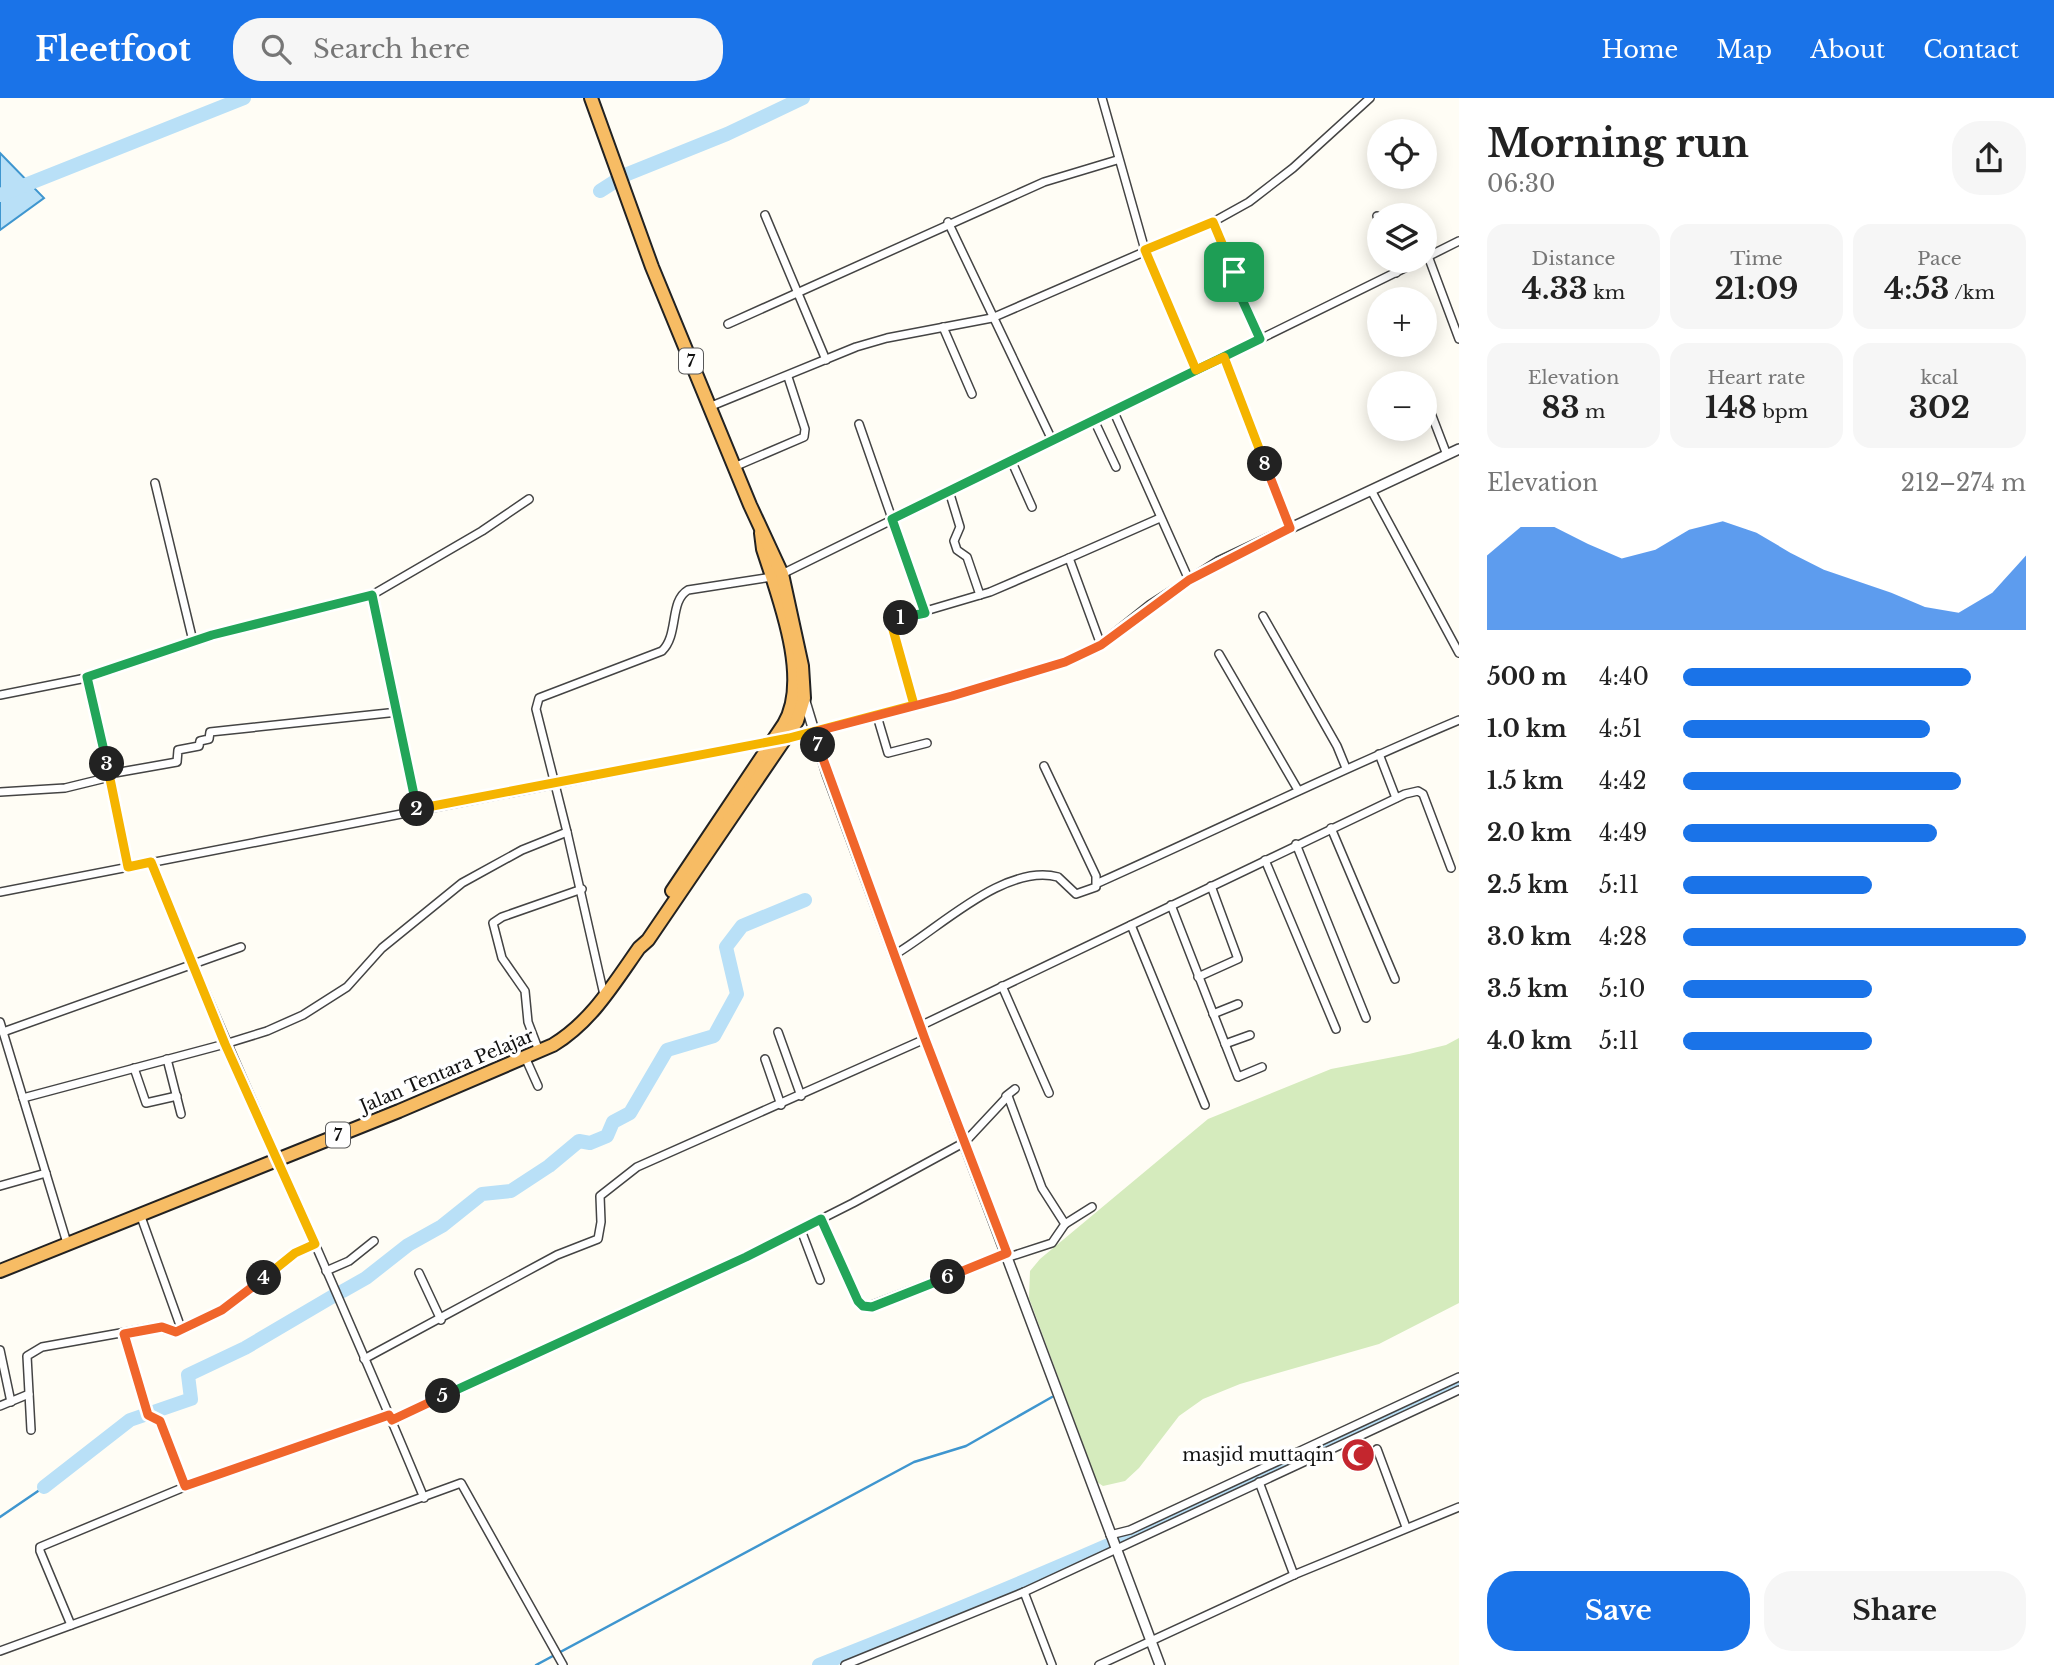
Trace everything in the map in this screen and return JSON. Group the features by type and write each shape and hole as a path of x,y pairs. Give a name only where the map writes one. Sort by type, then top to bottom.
{"highway":[{"name":"Jalan Tentara Pelajar","path":"0,1271 525,1057 580,1027 639,948 648,940 789,738 802,666 777,575 624,190 591,98"},
{"name":"Jalan Tentara Pelajar","path":"639,948 642,936 773,742 799,694"}],"street":[{"path":"1102,98 1117,160 1145,250 1196,370"},
{"path":"709,407 887,338 992,318 1213,222 1249,202 1293,167 1370,98"},
{"path":"728,324 799,290 880,257 948,222 1044,182 1117,160"},
{"path":"765,215 799,290 826,360"},
{"path":"948,222 1052,440"},
{"path":"1213,222 1230,261 1235,284 1260,339"},
{"path":"1437,252 1459,241"},
{"path":"605,996 557,784 536,709 539,698 662,651 674,627 678,599 688,590 777,575 1396,273"},
{"path":"1432,273 1459,339"},
{"path":"943,327 972,394"},
{"path":"1224,357 1290,528"},
{"path":"734,467 804,437 805,429 788,377"},
{"path":"1113,410 1189,580"},
{"path":"1094,420 1116,467"},
{"path":"0,892 773,742 877,716 1065,662 1101,645 1189,580 1290,528 1455,454 1437,420"},
{"path":"859,425 925,613"},
{"path":"1012,460 1032,507"},
{"path":"155,483 194,641"},
{"path":"1371,490 1459,653"},
{"path":"948,491 960,527 955,539 957,550 967,557 980,594"},
{"path":"0,695 87,677 194,641 372,595 482,531 529,499"},
{"path":"914,705 892,622 980,594 1160,518"},
{"path":"1069,558 1101,645"},
{"path":"372,595 418,811"},
{"path":"1263,615 1337,746 1346,768"},
{"path":"1219,654 1298,790"},
{"path":"87,677 128,867"},
{"path":"799,694 920,1026 1019,1283 1160,1665"},
{"path":"0,792 65,788 177,762 178,750 199,746 200,741 209,740 210,732 398,712"},
{"path":"877,716 888,753 927,743"},
{"path":"894,955 990,891 1018,877 1058,877 1076,894 1094,888 1098,883 1298,790 1459,720"},
{"path":"1380,754 1396,798"},
{"path":"1044,766 1098,883"},
{"path":"920,1026 1296,844 1396,798 1418,791 1423,794 1451,868"},
{"path":"1331,828 1395,979"},
{"path":"23,1098 267,1031 320,1006 347,987 408,925 462,883 522,850 567,832"},
{"path":"1296,844 1366,1018"},
{"path":"1265,860 1336,1029"},
{"path":"151,862 225,1044 278,1159 424,1498"},
{"path":"1198,977 1238,959 1211,886"},
{"path":"539,1051 528,1022 525,992 502,958 493,923 502,917 582,889"},
{"path":"1171,905 1237,1077 1262,1067"},
{"path":"1131,925 1205,1105"},
{"path":"3,1032 241,947"},
{"path":"1002,986 1049,1093"},
{"path":"1213,1014 1237,1004"},
{"path":"0,1022 67,1244"},
{"path":"778,1032 801,1096"},
{"path":"1225,1044 1250,1035"},
{"path":"364,1359 441,1320 556,1255 598,1239 601,1222 600,1196 637,1167 925,1039"},
{"path":"525,1057 538,1086"},
{"path":"167,1059 181,1114"},
{"path":"765,1059 780,1105"},
{"path":"134,1068 146,1103 177,1096"},
{"path":"71,1625 40,1546 185,1486 390,1417 801,1230 965,1142 1015,1089"},
{"path":"1006,1096 1010,1097 1042,1188 1065,1224"},
{"path":"0,1186 46,1173"},
{"path":"821,1219 858,1301 867,1307 1052,1243 1065,1224 1093,1207"},
{"path":"140,1214 181,1328"},
{"path":"801,1230 821,1280"},
{"path":"327,1271 349,1261 374,1241"},
{"path":"32,1430 27,1356 30,1352 42,1347 154,1327 162,1327 170,1332 181,1328 222,1310 291,1255 315,1244"},
{"path":"419,1273 441,1320"},
{"path":"124,1334 147,1414 160,1421 185,1486"},
{"path":"0,1350 11,1402"},
{"path":"845,1665 1024,1592 1130,1530 1459,1377"},
{"path":"1113,1542 1259,1482 1459,1390"},
{"path":"0,1406 29,1394"},
{"path":"1377,1449 1406,1527"},
{"path":"0,1651 424,1498 461,1482 563,1665"},
{"path":"1259,1482 1294,1575"},
{"path":"1099,1665 1294,1575 1459,1507"},
{"path":"1024,1592 1052,1665"}],"green space":[{"path":"1459,1038 1459,1303 1379,1344 1240,1384 1203,1399 1179,1416 1139,1468 1125,1481 1103,1486 1097,1482 1029,1298 1030,1271 1040,1259 1208,1119 1331,1069 1409,1054 1446,1045"}],"water":[{"path":"0,153 44,198 0,230"}],"waterway":[{"path":"0,195 244,98"},
{"path":"600,191 625,175 727,134 803,98"},
{"path":"343,1291 366,1278 408,1245 442,1226 482,1194 511,1191 549,1166 579,1141 590,1143 607,1136 613,1122 630,1113 667,1050 714,1036 737,994 726,947 742,926 805,900"},
{"path":"44,1487 130,1420 191,1399 188,1375 245,1348 335,1295"},
{"path":"819,1665 1142,1531 1459,1384"},
{"path":"536,1665 914,1462 966,1446 1052,1397"},
{"path":"0,1517 44,1487"}],"place":[{"name":"masjid muttaqin","path":"1358,1455"}],"route":[{"path":"1234,272 1213,222 1145,250 1196,370 1224,357 1290,528 1218,562 1151,605 1101,645 1065,662 952,696 814,732 925,1039 1007,1253 867,1307 858,1301 821,1219 746,1257 392,1420 389,1415 185,1486 159,1419 148,1415 124,1334 154,1327 176,1332 222,1310 243,1296 291,1255 315,1244 225,1044 151,862 128,867 87,677 212,635 372,595 418,811 789,738 914,705 892,622 925,613 892,519 1061,435 1094,420 1113,410 1224,357 1260,339 1234,282 1234,272"}]}
